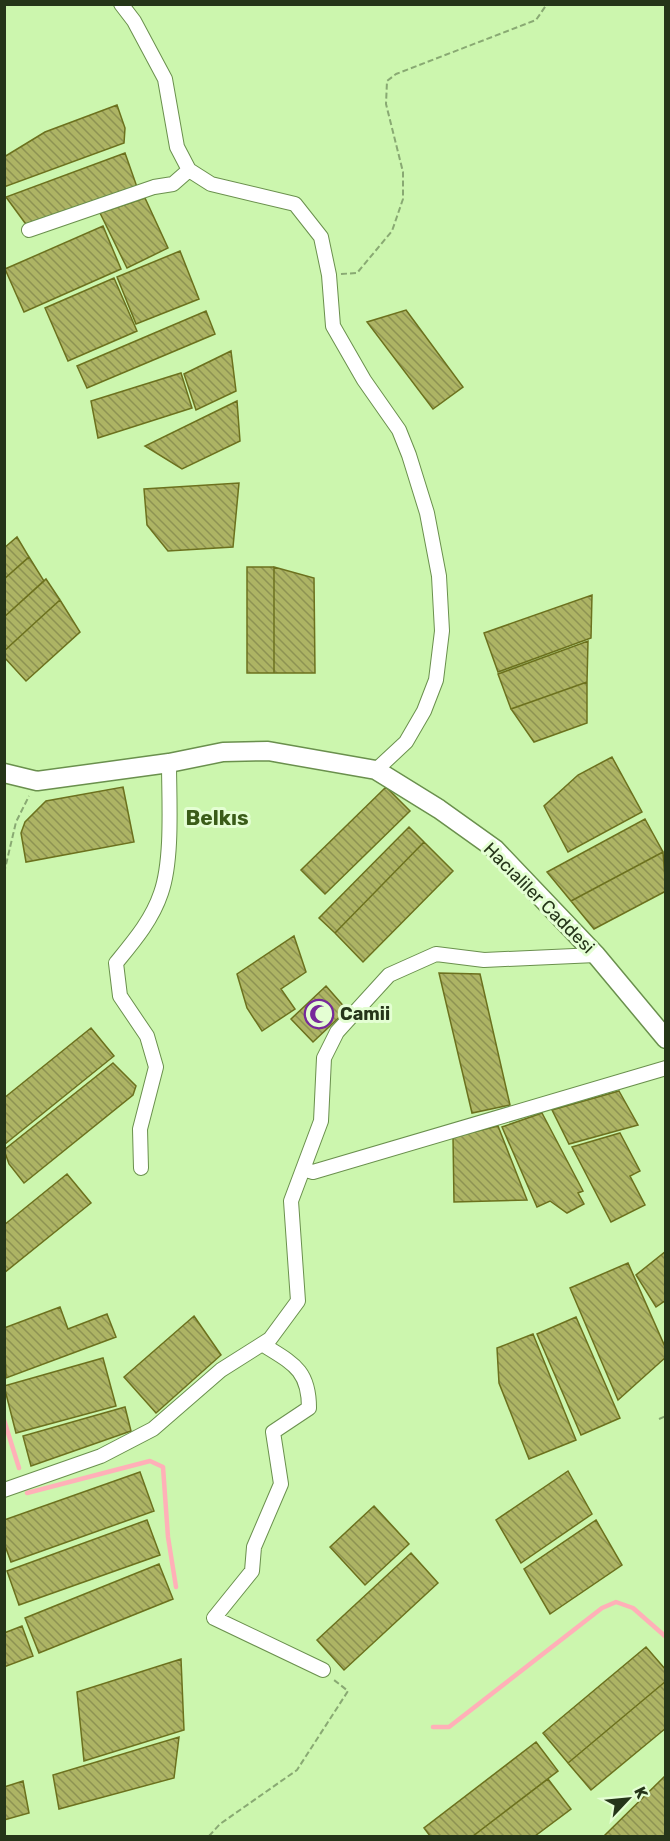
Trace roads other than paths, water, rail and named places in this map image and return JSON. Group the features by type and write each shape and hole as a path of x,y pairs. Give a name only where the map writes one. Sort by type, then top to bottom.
{"street":[{"path":"121,4 134,21 165,79 177,147 189,170 211,184 295,204 321,237 329,275 333,326 364,380 399,430 427,513 439,576 442,631 436,680 424,711 406,742 376,770"},
{"path":"29,230 154,187 173,184 189,170"},
{"name":"Hacıaliler Caddesi","path":"4,773 38,781 169,763 223,752 268,751 376,770 439,809 495,849 596,955 666,1039"},
{"path":"141,1168 140,1129 156,1067 147,1036 120,996 116,963 145,927 162,891 169,834 169,763"},
{"path":"4,1490 101,1456 153,1429 221,1370 270,1339 298,1301 291,1201 321,1121 324,1058 337,1032 389,975 436,954 484,960 596,955"},
{"path":"303,1169 313,1172 666,1068"},
{"path":"262,1344 297,1366 309,1388 309,1408 273,1432 281,1484 254,1547 252,1570 213,1618 323,1670"}],"waterway":[{"path":"4,1420 19,1468"},
{"path":"27,1493 150,1461 163,1467 168,1537 176,1587"},
{"path":"433,1727 449,1727 602,1608 616,1602 633,1608 666,1637"}],"place":[{"name":"Camii","path":"319,1014"}],"district":[{"name":"Belkıs","path":"217,818"}]}
